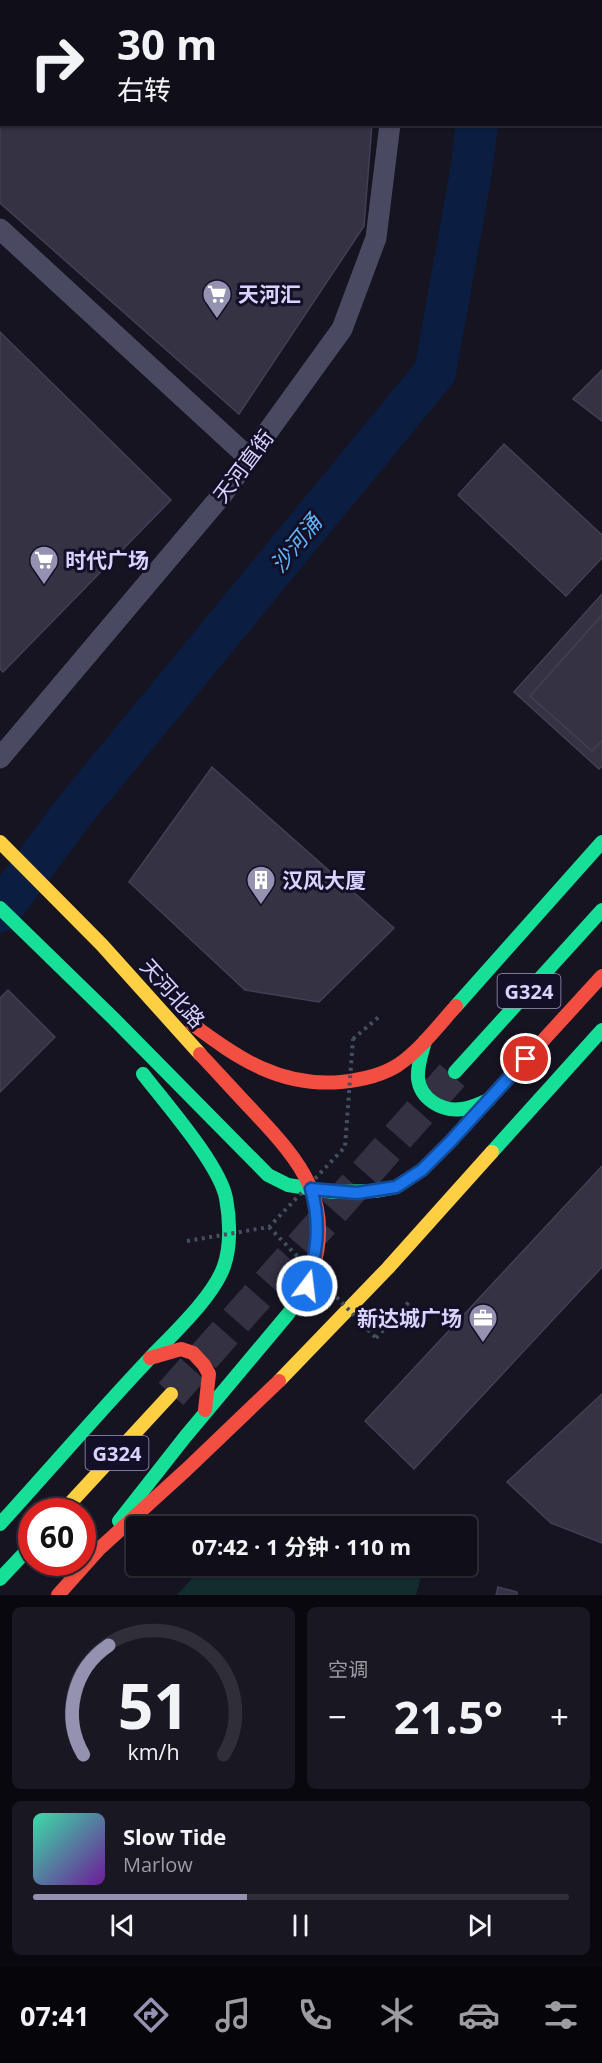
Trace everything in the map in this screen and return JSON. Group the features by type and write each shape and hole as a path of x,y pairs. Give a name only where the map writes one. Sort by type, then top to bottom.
{"main road":[{"name":"天河北路","path":"0,842 87,928 178,1031 293,1155 309,1183 318,1220 314,1264 307,1286 282,1321 205,1410 148,1481 99,1549"},
{"path":"87,928 190,1022 243,1060 282,1078 310,1084 332,1084 367,1078 395,1067 425,1041 602,842"},
{"path":"0,908 114,1019 268,1175 288,1185 309,1183 357,1193 396,1187 422,1170 602,976"},
{"name":"G324","path":"455,1072 602,910"},
{"path":"52,960 116,1041"},
{"name":"G324","path":"58,1595 99,1549 195,1462 281,1379 388,1268 602,1030"},
{"path":"425,1041 418,1079 423,1093 433,1104 444,1108 461,1109 489,1100"},
{"path":"0,1524 185,1322 216,1282 224,1267 228,1249 229,1220 226,1196 212,1165 138,1067"},
{"path":"150,1358 182,1349 193,1353 209,1374 205,1410"},
{"name":"G324","path":"75,1498 171,1394"},
{"path":"0,1579 18,1560"}],"street":[{"name":"天河直街","path":"0,758 222,495 342,329 376,238 390,126"},
{"path":"0,229 249,458"}],"path":[{"path":"187,1241 269,1227 345,1147 353,1039 381,1015"},
{"path":"269,1227 376,1338 410,1302"}],"green space":[{"path":"194,1576 421,1576 416,1595 177,1595"}],"building":[{"name":"天河汇","path":"0,126 372,126 364,226 239,414 0,203"},
{"name":"时代广场","path":"0,332 171,500 3,672 0,669"},
{"path":"602,370 602,421 573,399"},
{"path":"504,444 602,535 602,558 566,596 458,495"},
{"path":"602,594 602,766 599,769 514,692"},
{"path":"602,615 602,741 592,751 530,696"},
{"name":"汉风大厦","path":"212,767 394,928 319,1002 245,990 129,882"},
{"path":"8,990 55,1037 0,1092 0,998"},
{"name":"新达城广场","path":"602,1166 602,1267 414,1469 365,1421"},
{"path":"602,1394 602,1543 551,1523 507,1482"},
{"path":"498,1587 517,1592 517,1595 496,1595"}],"waterway":[{"name":"沙河涌","path":"0,911 71,815 435,372 471,172 477,126"}],"tunnel":[{"path":"171,1394 455,1072"}],"traffic: fast":[{"path":"456,1006 602,842"},
{"path":"0,908 114,1019 268,1175 288,1185 333,1192 375,1191 396,1187 410,1178"},
{"path":"455,1072 602,910"},
{"path":"492,1152 602,1030"},
{"path":"425,1041 418,1078 428,1098 440,1106 454,1109 469,1108 489,1100"},
{"path":"0,1524 112,1399 192,1315 219,1278 224,1266 228,1250 229,1223 226,1198 221,1184 203,1152 143,1074"},
{"path":"119,1521 185,1437 288,1314 310,1278"},
{"path":"0,1579 18,1560"}],"traffic: slow":[{"path":"0,842 102,945 200,1054"},
{"path":"279,1381 388,1268 492,1152"},
{"path":"75,1498 171,1394"}],"traffic: jam":[{"path":"410,1178 422,1170 450,1142 602,976"},
{"path":"192,1024 227,1049 261,1068 299,1080 341,1082 371,1077 398,1065 421,1045 456,1006"},
{"path":"200,1054 286,1148 310,1186 319,1227 317,1251 310,1278"},
{"path":"150,1358 181,1349 193,1353 209,1374 205,1410"},
{"path":"58,1595 99,1549 279,1381"}],"place":[{"name":"天河汇","path":"217,320"},
{"name":"时代广场","path":"44,586"},
{"name":"汉风大厦","path":"261,906"},
{"name":"新达城广场","path":"483,1344"}],"route":[{"path":"307,1286 314,1264 318,1220 311,1189 357,1193 396,1187 422,1170 526,1059"}]}
